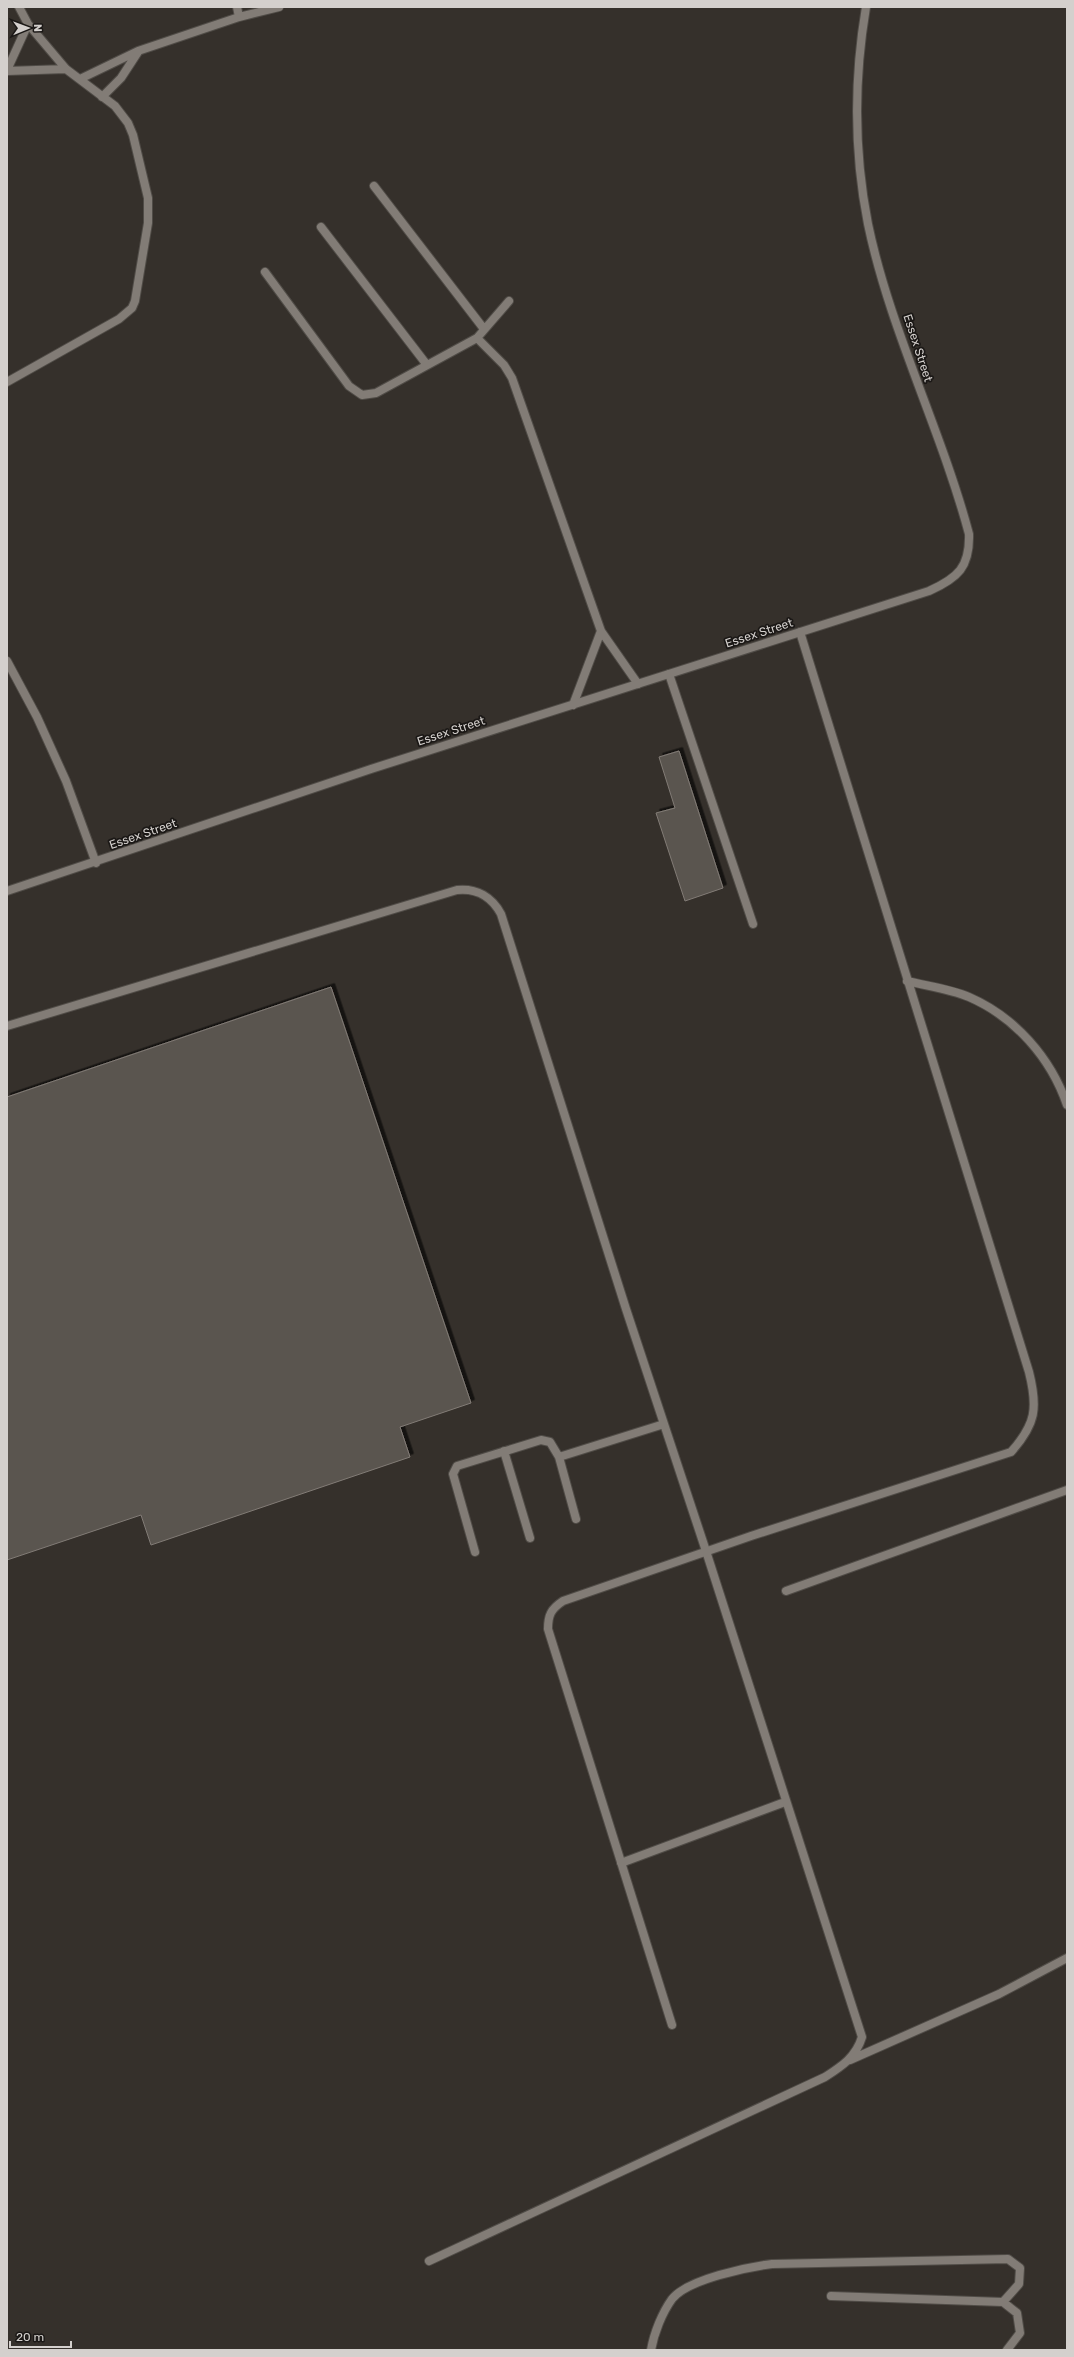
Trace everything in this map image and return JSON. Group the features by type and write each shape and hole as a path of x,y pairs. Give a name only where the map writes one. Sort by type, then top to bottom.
{"street":[{"path":"7,382 127,313 135,301 148,223 148,198 128,123 115,106 66,69 28,24 19,7"},
{"path":"237,7 239,17"},
{"path":"80,79 138,51 239,17 279,7"},
{"name":"Essex Street","path":"7,891 96,863 371,769 800,632 944,584 957,575 964,565 969,546 969,534 961,505 908,358 868,223 859,159 858,119 859,76 866,7"},
{"path":"28,24 7,70 66,69"},
{"path":"102,97 120,78 138,51"},
{"path":"374,186 484,330"},
{"path":"321,228 427,365"},
{"path":"265,272 349,386 362,395 376,393 477,338 508,301"},
{"path":"477,338 504,365 512,378 601,631 638,684"},
{"path":"573,704 601,631"},
{"path":"672,2025 548,1629 548,1616 553,1608 563,1601 706,1551 1011,1452 1024,1438 1032,1424 1033,1390 1029,1372 800,632"},
{"path":"7,661 37,717 66,781 96,863"},
{"path":"670,674 754,924"},
{"path":"7,1026 458,890 473,890 482,894 496,905 501,914 706,1551 785,1802 862,2037 857,2050 848,2062"},
{"path":"907,980 968,997 996,1013 1033,1042 1062,1088 1067,1105"},
{"path":"558,1457 664,1424"},
{"path":"476,1552 453,1474 457,1466 504,1451 547,1440 554,1446 576,1519"},
{"path":"504,1451 530,1538"},
{"path":"786,1591 1067,1490"},
{"path":"622,1862 785,1802"},
{"path":"429,2262 825,2077 848,2062 999,1994 1067,1958"},
{"path":"651,2350 659,2325 673,2298 700,2282 747,2268 772,2264 1008,2259 1020,2268 1019,2284 1003,2302"},
{"path":"831,2296 1003,2302 1017,2313 1020,2333 1007,2350"}],"building":[{"path":"679,751 723,888 685,901 656,813 675,808 659,757"},
{"path":"331,987 471,1403 400,1427 410,1457 151,1545 141,1515 7,1560 7,1097"}]}
